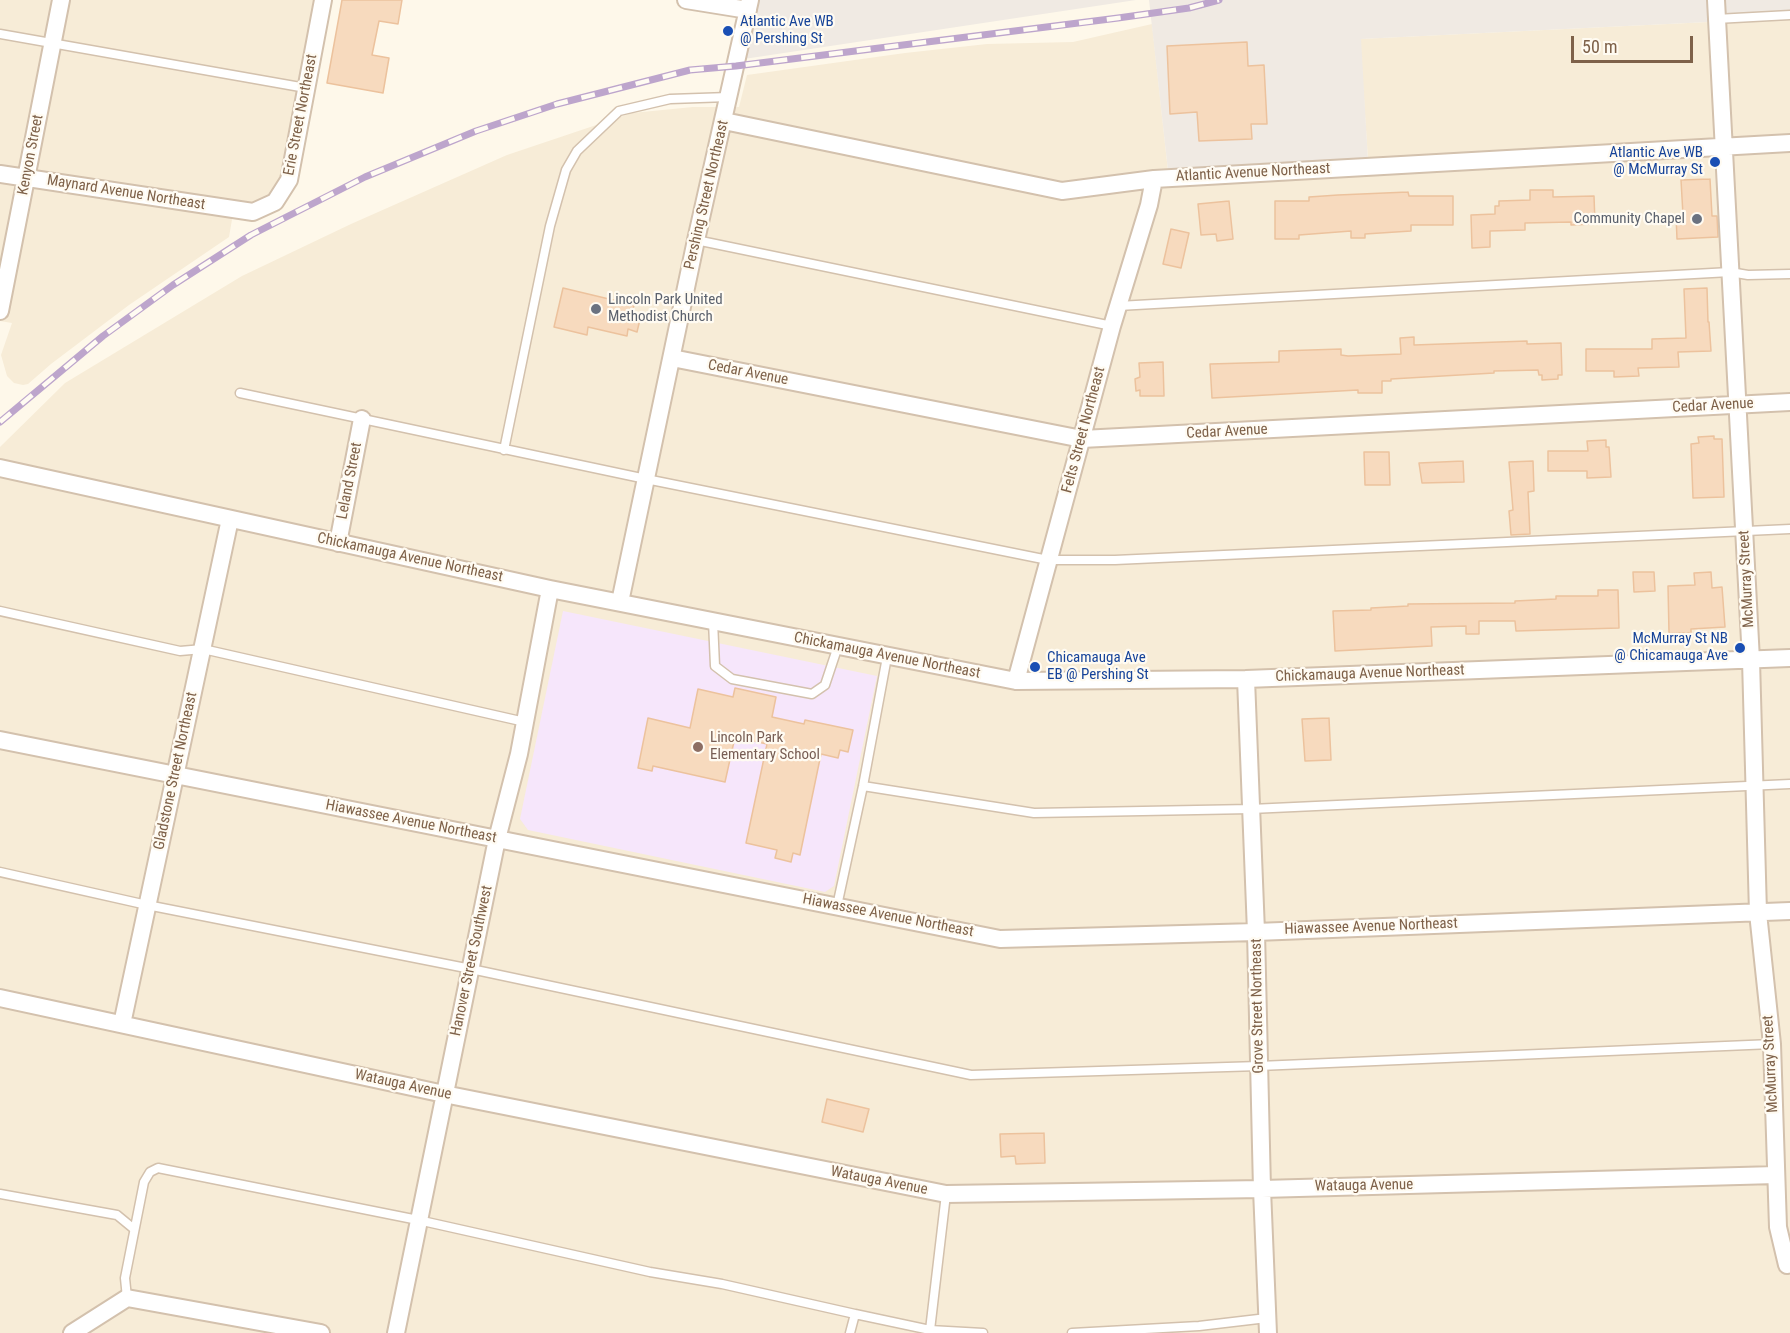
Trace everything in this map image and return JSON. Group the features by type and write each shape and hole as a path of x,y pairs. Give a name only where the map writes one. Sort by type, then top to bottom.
{"street":[{"name":"Kenyon Street","path":"0,311 61,0"},
{"name":"Erie Street Northeast","path":"253,212 275,202 289,180 323,0"},
{"path":"686,0 749,5"},
{"name":"McMurray Street","path":"1716,0 1751,660 1758,913 1772,1044 1778,1227 1787,1265"},
{"name":"Pershing Street Northeast","path":"620,602 696,240 749,5"},
{"name":"Atlantic Avenue Northeast","path":"724,121 1062,191 1154,179 1790,143"},
{"name":"Maynard Avenue Northeast","path":"0,174 253,212"},
{"name":"Felts Street Northeast","path":"1016,681 1118,306 1149,205 1154,179"},
{"name":"Cedar Avenue","path":"672,358 1082,439 1790,402"},
{"name":"Leland Street","path":"338,543 362,419"},
{"name":"Chickamauga Avenue Northeast","path":"0,468 550,589 1016,681 1246,679 1790,658"},
{"name":"Gladstone Street Northeast","path":"122,1024 230,519"},
{"name":"Hanover Street Southwest","path":"396,1333 444,1094 525,722 550,589"},
{"name":"Grove Street Northeast","path":"1246,679 1268,1326"},
{"name":"Hiawassee Avenue Northeast","path":"0,740 1000,939 1256,932 1790,911"},
{"name":"Watauga Avenue","path":"0,998 444,1094 946,1194 1262,1189 1776,1175"},
{"path":"72,1333 127,1298 321,1333"}],"lane":[{"path":"1716,19 1790,15"},
{"path":"0,34 306,88"},
{"path":"504,450 550,226 566,170 577,150 620,111 670,99 729,97"},
{"path":"696,240 1113,326"},
{"path":"1118,306 1730,272 1748,275 1790,274"},
{"path":"240,393 504,450 1048,560 1127,560 1790,529"},
{"path":"0,611 180,651 202,649 525,722"},
{"path":"713,621 715,666 732,679 812,694 825,685 837,646"},
{"path":"837,906 863,786 887,657"},
{"path":"863,786 1034,813 1251,809 1790,784"},
{"path":"0,872 147,905 471,969 971,1075 1259,1066 1772,1044"},
{"path":"127,1298 125,1278 144,1182 150,1172 158,1168 418,1220 650,1272 722,1284 930,1330 983,1333"},
{"path":"0,1194 117,1215 134,1229"},
{"path":"930,1330 946,1194"},
{"path":"850,1333 855,1314"},
{"path":"1072,1333 1199,1326 1268,1326"}],"shaded area":[{"path":"0,0 313,0 286,174 275,193 255,206 235,202 229,237 129,305 28,384 23,385 14,383 7,376 1,355 12,323 0,321"},
{"path":"757,0 1136,0 744,59"},
{"path":"1149,0 1790,0 1790,18 1361,39 1368,161 1168,171"},
{"path":"1790,18 1790,1333 0,1333 0,447 65,383 242,276 351,224 507,155 632,113 693,107 739,107 747,75 987,44 1073,42 1152,24 1168,171 1368,160 1360,39"},
{"name":"Lincoln Park Elementary School","path":"563,611 877,676 834,886 825,892 528,830 520,819"}],"building":[{"path":"342,0 402,0 398,24 379,21 372,55 389,58 383,93 327,83"},
{"path":"1247,42 1248,66 1264,65 1267,124 1251,124 1252,139 1199,141 1197,112 1170,114 1167,46"},
{"path":"1710,179 1712,216 1717,216 1718,237 1677,239 1676,215 1683,215 1681,180"},
{"path":"1530,190 1553,190 1553,197 1594,196 1595,224 1525,223 1525,230 1490,231 1490,247 1472,248 1471,215 1495,214 1495,206 1499,206 1499,201 1530,200"},
{"path":"1408,192 1409,196 1453,196 1453,225 1411,225 1411,231 1365,234 1365,238 1351,238 1351,231 1299,235 1299,239 1275,239 1275,201 1309,201 1309,197"},
{"path":"1229,201 1233,239 1217,241 1216,234 1201,235 1198,204"},
{"path":"1171,229 1189,233 1181,268 1163,264"},
{"name":"Lincoln Park United Methodist Church","path":"563,288 634,305 632,313 641,315 637,332 628,329 627,336 588,327 587,335 554,327"},
{"path":"1707,288 1711,351 1678,352 1679,367 1638,368 1639,376 1614,377 1614,371 1586,371 1586,349 1652,349 1652,339 1686,338 1684,289"},
{"path":"1414,337 1414,345 1527,341 1527,344 1561,343 1562,375 1558,375 1558,379 1542,380 1542,375 1539,375 1538,370 1494,371 1494,373 1391,379 1391,381 1382,381 1382,393 1358,393 1358,390 1212,398 1210,364 1279,362 1279,351 1341,349 1341,355 1348,356 1401,354 1400,338"},
{"path":"1163,362 1164,396 1140,396 1140,390 1136,391 1135,379 1140,377 1139,363"},
{"path":"1714,436 1714,439 1722,439 1724,497 1693,498 1691,444 1699,443 1698,437"},
{"path":"1606,440 1606,447 1609,447 1611,477 1587,478 1587,471 1548,471 1548,451 1588,451 1587,441"},
{"path":"1364,452 1389,452 1390,485 1365,485"},
{"path":"1463,461 1464,482 1422,483 1419,463"},
{"path":"1533,461 1534,491 1528,492 1530,534 1511,535 1509,511 1513,510 1509,462"},
{"path":"1633,572 1654,572 1655,591 1634,592"},
{"path":"1711,572 1712,588 1722,587 1725,627 1691,629 1691,633 1669,633 1668,586 1695,585 1694,573"},
{"path":"1598,590 1618,590 1619,628 1516,631 1515,621 1479,621 1479,634 1466,634 1466,626 1431,627 1432,646 1335,651 1333,611 1371,610 1371,608 1408,606 1408,604 1515,603 1515,601 1556,599 1556,596 1598,596"},
{"name":"Lincoln Park Elementary School","path":"735,688 776,697 772,717 804,724 805,720 853,730 848,752 840,750 838,758 821,754 800,855 793,853 791,862 775,858 777,850 746,843 767,744 735,737 725,782 653,766 652,771 638,768 648,718 690,728 698,689 733,697"},
{"path":"1329,718 1331,760 1305,761 1302,719"},
{"path":"827,1099 869,1109 863,1132 822,1122"},
{"path":"1044,1133 1045,1163 1016,1164 1015,1156 1001,1157 1000,1134"}],"railway":[{"path":"0,422 103,336 173,285 251,235 365,177 476,131 557,104 690,70 1118,18 1189,8 1219,0"}],"place":[{"name":"Atlantic Ave WB @ Pershing St","path":"728,31"},
{"name":"Atlantic Ave WB @ McMurray St","path":"1715,162"},
{"name":"Community Chapel","path":"1697,219"},
{"name":"Lincoln Park United Methodist Church","path":"596,309"},
{"name":"McMurray St NB @ Chicamauga Ave","path":"1740,648"},
{"name":"Chicamauga Ave EB @ Pershing St","path":"1035,667"},
{"name":"Lincoln Park Elementary School","path":"698,747"}]}
